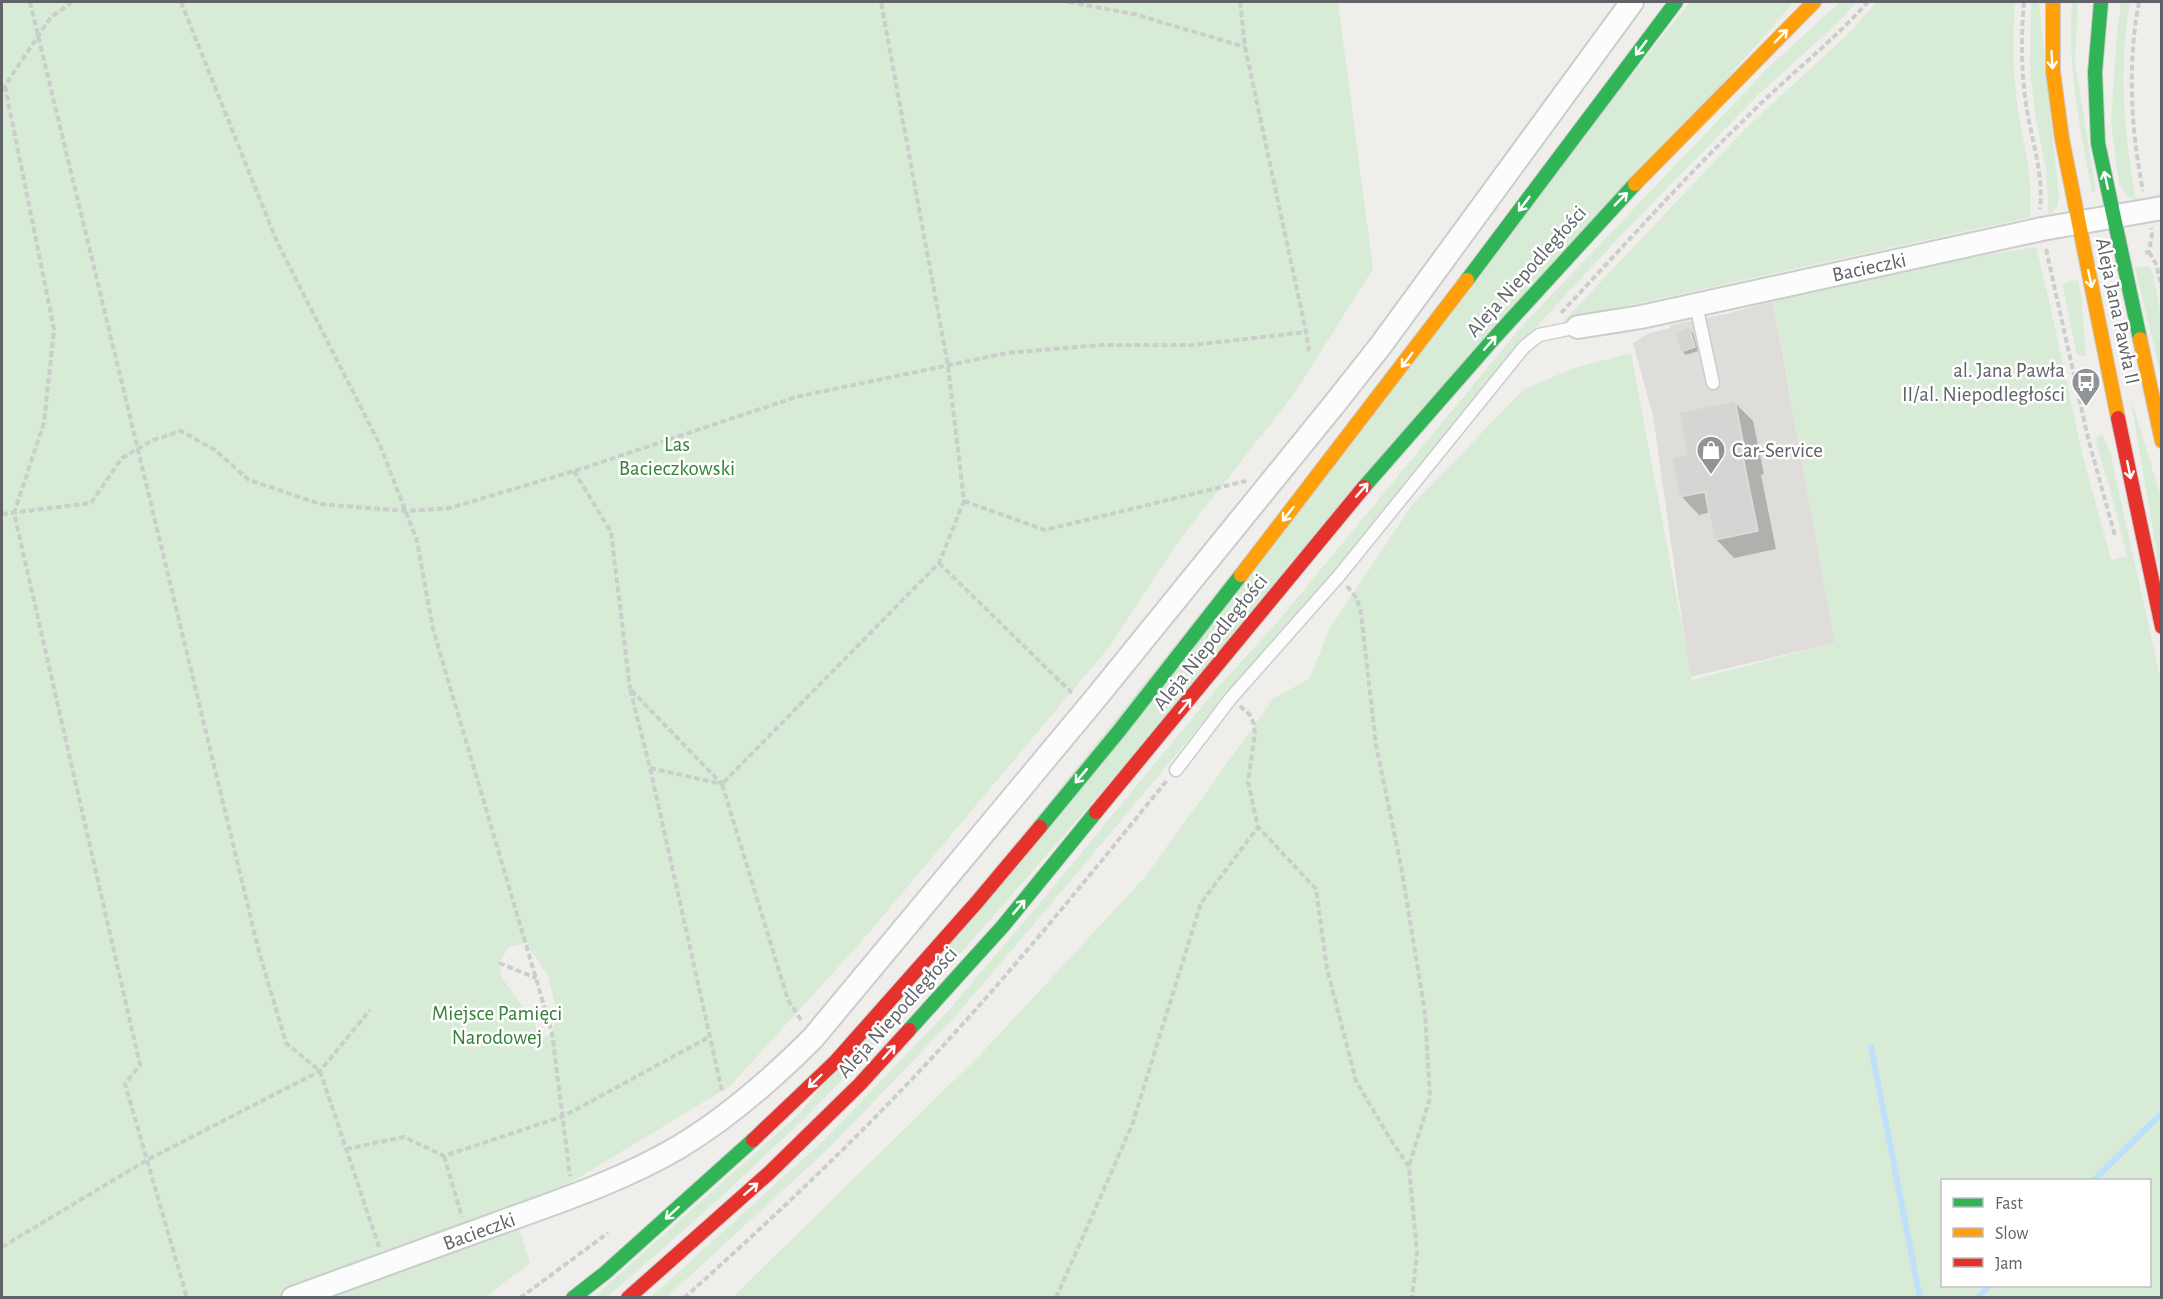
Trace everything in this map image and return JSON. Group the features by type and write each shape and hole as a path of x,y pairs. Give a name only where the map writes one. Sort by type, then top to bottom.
{"main road":[{"name":"Aleja Niepodległości","path":"573,1298 605,1273 746,1147 836,1061 913,977 977,902 1119,731 1362,419 1676,2"},
{"name":"Aleja Niepodległości","path":"628,1298 769,1173 860,1084 1003,926 1354,498 1496,336 1604,216 1814,2"},
{"name":"Aleja Jana Pawła II","path":"2053,2 2050,40 2054,97 2162,627"},
{"name":"Aleja Jana Pawła II","path":"2101,2 2096,38 2094,111 2098,143 2162,441"}],"street":[{"name":"Bacieczki","path":"293,1298 572,1197 662,1156 725,1117 761,1088 813,1038 1095,699 1336,402 1381,345 1632,2"},
{"name":"Bacieczki","path":"1578,327 1696,305 2042,229 2113,216 2153,203"}],"lane":[{"path":"1696,305 1713,383"},
{"path":"1176,770 1231,698 1338,577 1524,347 1539,335 1578,327"}],"path":[{"path":"30,2 266,975 286,1043 320,1071 382,1257"},
{"path":"72,2 51,17 3,88 54,329 44,423 14,513 140,1065 125,1084 187,1298"},
{"path":"181,2 277,242 380,445 417,541 433,629 552,1034 564,1116 572,1197"},
{"path":"722,784 939,563 964,501 948,366 881,2"},
{"path":"1069,2 1134,14 1245,47"},
{"path":"1240,2 1245,47 1309,351"},
{"path":"1539,335 1750,114 1842,31 1868,2"},
{"path":"2024,2 2022,52 2025,93 2041,181 2042,229 2088,438 2118,545"},
{"path":"2139,2 2133,45 2131,102 2138,163 2153,203"},
{"path":"2149,252 2156,264 2162,288"},
{"path":"2,514 91,503 122,458 153,440 181,431 215,450 249,480 320,504 406,512 450,508 574,471 796,397 1007,353 1100,345 1193,345 1306,332"},
{"path":"574,471 611,532 630,689 650,768 722,1091"},
{"path":"964,501 1045,530 1249,480"},
{"path":"939,563 1079,700"},
{"path":"1338,577 1357,600 1361,613 1376,745 1401,866 1425,1013 1430,1098 1409,1167 1417,1253 1412,1298"},
{"path":"630,689 722,784 788,1000"},
{"path":"1231,698 1250,714 1254,724 1255,733 1248,782 1258,827 1316,889 1327,969 1356,1081 1409,1167"},
{"path":"650,768 722,784"},
{"path":"684,1298 838,1155 960,1028 1176,770"},
{"path":"1056,1298 1132,1125 1201,903 1258,827"},
{"path":"499,963 536,978"},
{"path":"2,1247 147,1160 320,1071 370,1010"},
{"path":"346,1149 404,1137 444,1156 564,1116 710,1037"},
{"path":"444,1156 467,1235"},
{"path":"520,1298 613,1230"}],"shaded area":[{"path":"1773,301 1835,643 1690,677 1653,416 1633,343 1649,333 1670,328 1670,325 1726,314"}],"green space":[{"name":"Las Bacieczkowski","path":"2,2 1338,2 1373,269 1294,394 1178,542 1110,646 861,942 730,1086 515,1216 530,1263 485,1297 2,1298","holes":["526,943 548,976 557,1011 552,1033 538,1040 535,1023 502,978 499,963 509,947"]},
{"path":"1690,2 1794,2 925,994 805,1118 710,1207 607,1297 593,1298 800,1113"},
{"path":"1840,2 1857,2 1831,29 1761,92 1622,234 1528,336 1281,635 1227,694 953,1019 831,1146 667,1297 650,1298 826,1138 948,1011 1218,687 1275,625 1521,327 1770,66"},
{"path":"1877,2 2015,2 2014,78 2029,172 2030,217 1580,316 1580,320 1561,324 1748,126 1845,37"},
{"path":"2031,2 2039,2 2059,198 2057,207 2049,215 2046,169 2036,120 2030,71"},
{"path":"2072,2 2078,2 2075,63 2096,191 2092,192 2073,74"},
{"path":"2121,2 2130,2 2123,76 2128,151 2136,200 2130,198 2119,185 2111,121"},
{"path":"2036,247 2083,455 2111,560 2127,556 2096,443 2097,437 2102,434 2110,452 2161,681 2161,1297 732,1298 981,1054 1145,877 1274,698 1309,679 1330,628 1412,505 1524,389 1575,368 1631,353 1692,680 1835,643 1773,298 1944,262"},
{"path":"2149,266 2152,270 2161,315 2161,374 2135,268"},
{"path":"2078,280 2086,357 2077,355 2063,287 2066,282"},
{"path":"2130,396 2161,497 2161,577"}],"building":[{"path":"1689,327 1695,347 1680,352 1675,332"},
{"name":"Car-Service","path":"1735,401 1746,456 1743,457 1758,531 1714,540 1705,492 1679,497 1672,458 1687,455 1679,412"}],"waterway":[{"path":"1871,1047 1920,1298"},
{"path":"2095,1179 2162,1113"},
{"path":"1977,1298 1988,1287"}],"traffic: fast":[{"path":"1467,280 1676,2"},
{"path":"2101,2 2095,72 2098,143 2140,339"},
{"path":"1364,487 1496,336 1635,184"},
{"path":"1040,827 1119,731 1241,575"},
{"path":"909,1030 1003,926 1096,812"},
{"path":"573,1298 605,1273 753,1140"}],"traffic: slow":[{"path":"1635,184 1814,2"},
{"path":"2053,2 2053,71 2062,139 2118,418"},
{"path":"1241,575 1467,280"},
{"path":"2140,339 2162,441"}],"traffic: jam":[{"path":"2118,418 2162,627"},
{"path":"1096,812 1364,487"},
{"path":"753,1140 836,1061 1040,827"},
{"path":"628,1298 769,1173 860,1084 909,1030"}],"place":[{"name":"al. Jana Pawła II/al. Niepodległości","path":"2086,408"},
{"name":"Car-Service","path":"1711,476"}],"park label":[{"name":"Miejsce Pamięci Narodowej","path":"497,1025"}]}
